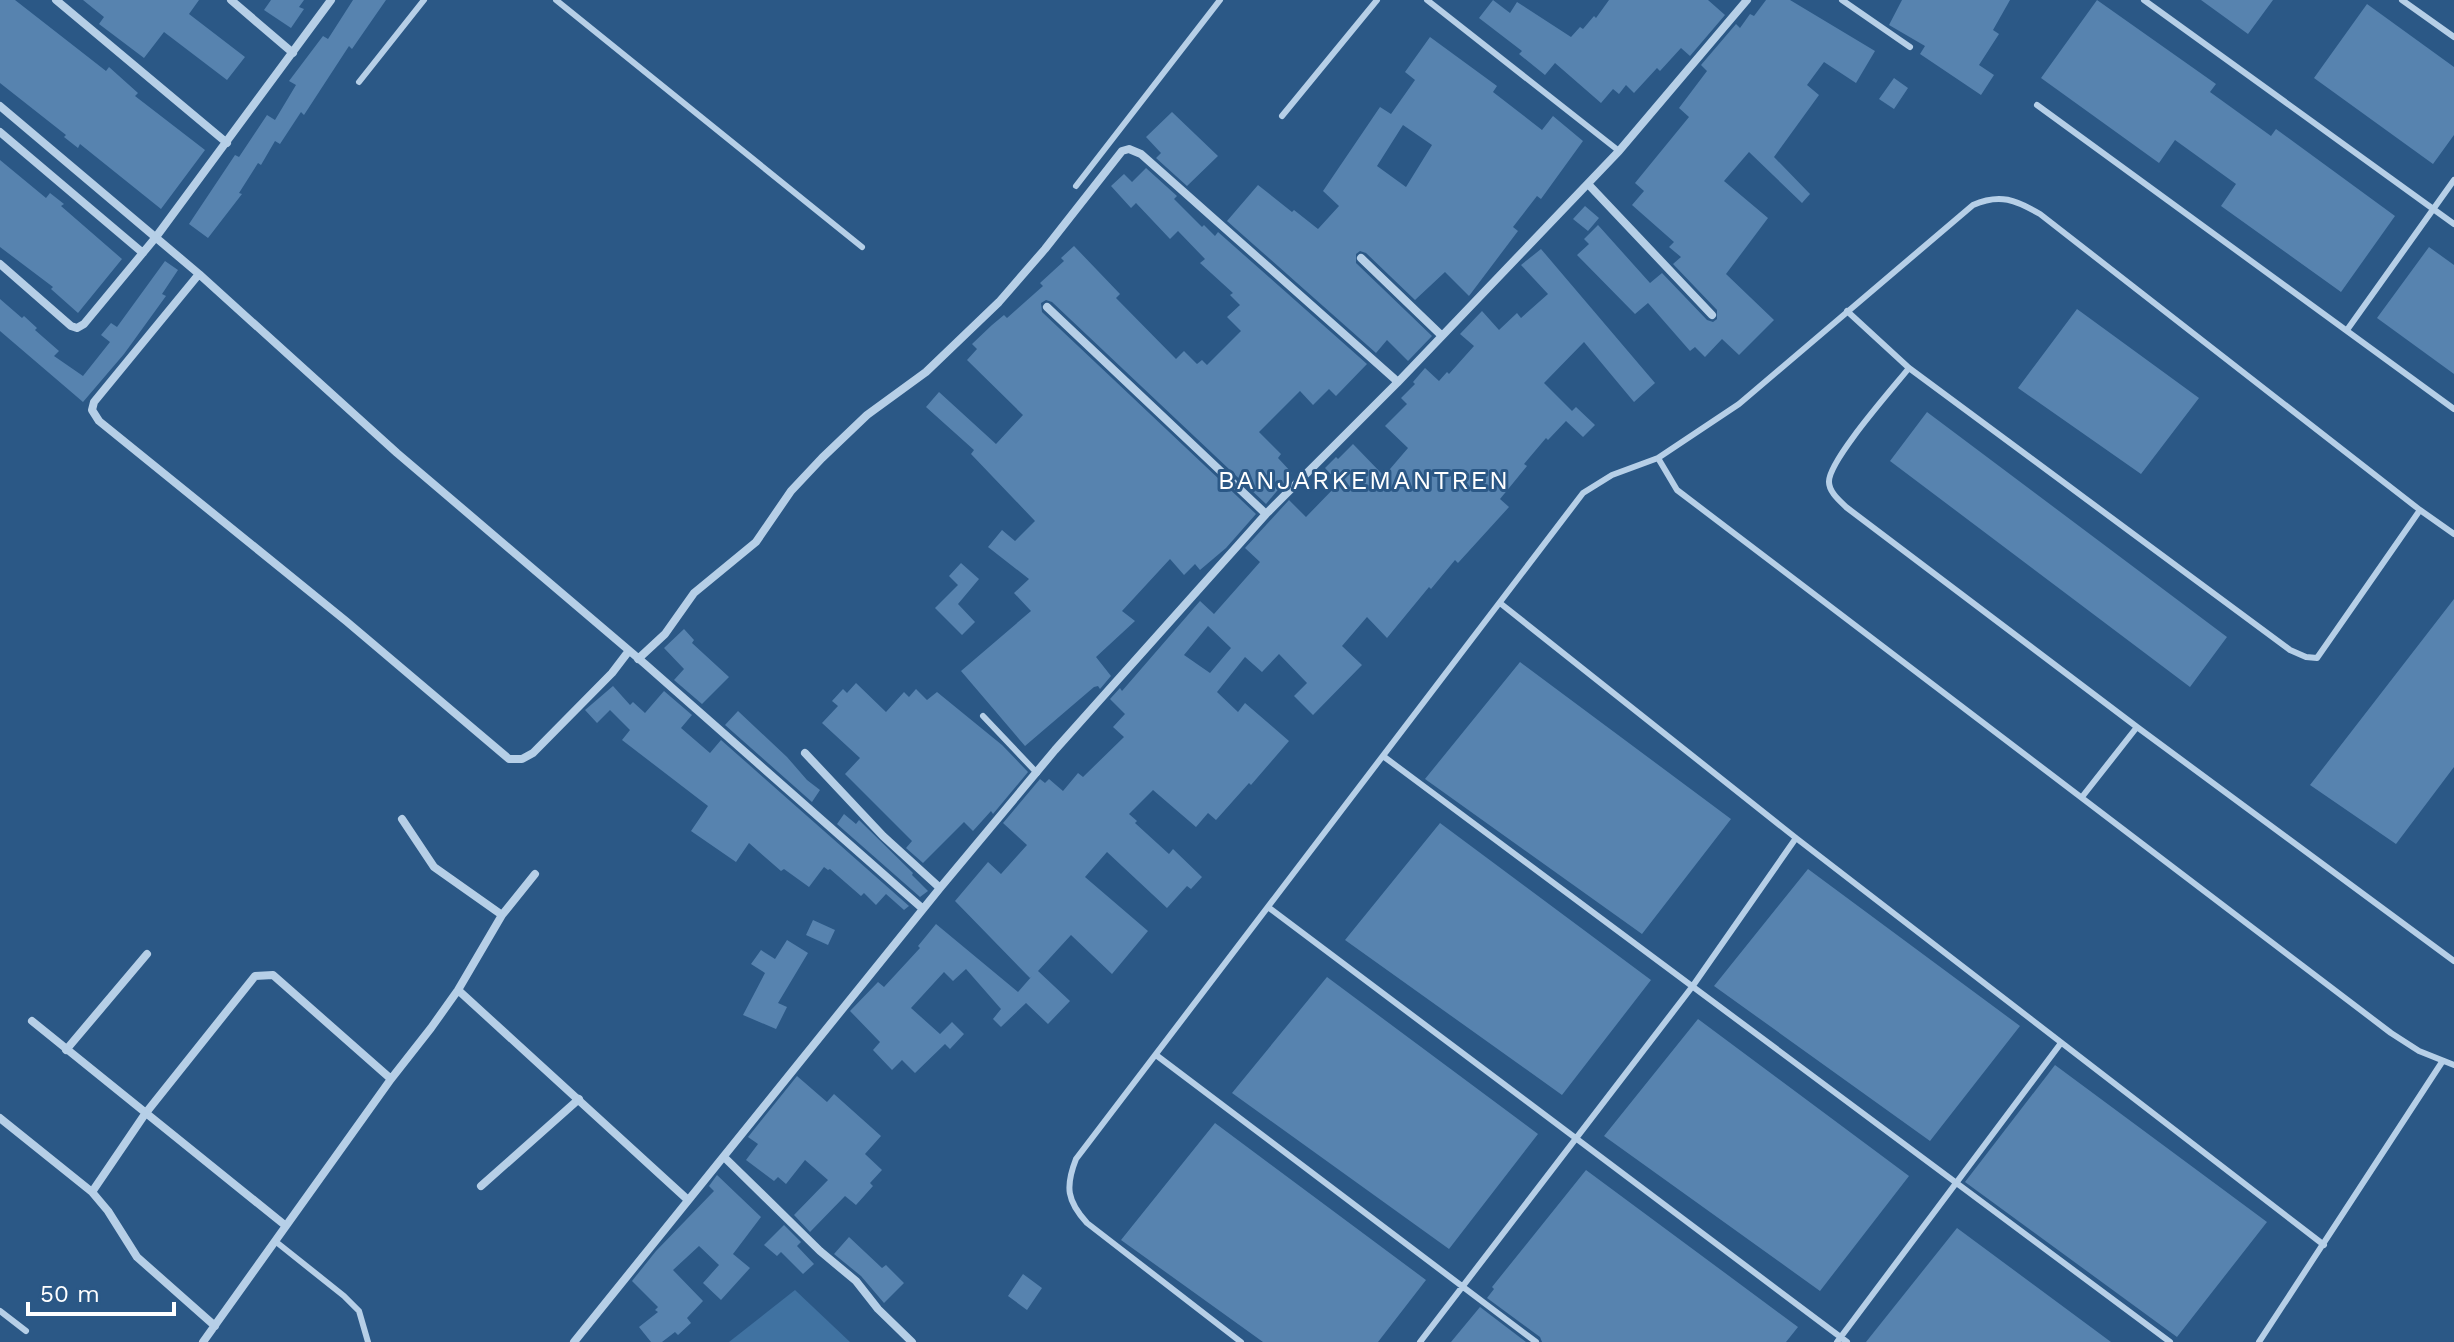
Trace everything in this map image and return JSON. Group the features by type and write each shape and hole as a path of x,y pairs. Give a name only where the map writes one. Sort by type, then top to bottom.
{"street":[{"path":"56,0 227,143"},
{"path":"231,0 293,53"},
{"path":"0,264 71,326 77,328 84,324 156,237 331,0"},
{"path":"574,1342 940,888 1037,773 1266,514 1398,382 1619,151 1747,0"},
{"path":"0,106 199,274 397,453 923,909"},
{"path":"0,132 143,253"},
{"path":"638,659 665,634 694,593 756,542 791,491 822,458 867,415 926,372 999,302 1122,151 1129,149 1141,154 1398,382"},
{"path":"1588,184 1712,315"},
{"path":"1361,258 1441,335"},
{"path":"199,274 94,402 92,410 99,421 346,621 509,759 522,759 533,753 612,673 628,652"},
{"path":"1047,307 1266,514"},
{"path":"805,753 883,836 940,888"},
{"path":"402,819 434,867 502,915"},
{"path":"203,1342 458,990 502,915 535,874"},
{"path":"66,1050 147,954"},
{"path":"92,1192 145,1114 255,976 264,973 273,975 391,1079"},
{"path":"458,990 688,1200"},
{"path":"32,1021 286,1226"},
{"path":"481,1186 579,1099"},
{"path":"0,1118 92,1192 137,1257 215,1326"},
{"path":"724,1157 820,1251 856,1281 878,1309 912,1342"}],"lane":[{"path":"359,82 424,0"},
{"path":"556,0 862,247"},
{"path":"1076,186 1220,0"},
{"path":"1282,116 1377,0"},
{"path":"1427,0 1619,151"},
{"path":"1842,0 1910,47"},
{"path":"2144,0 2454,224"},
{"path":"2402,0 2454,37"},
{"path":"2037,105 2454,409"},
{"path":"2347,330 2454,180"},
{"path":"1241,1342 1087,1223 1073,1207 1068,1190 1076,1159 1583,493 1612,475 1658,458 1739,404 1973,205 1987,199 2007,197 2040,214 2454,534"},
{"path":"1847,311 1909,368 2290,650 2306,657 2317,658 2420,510"},
{"path":"1909,368 1835,461 1828,481 1831,490 1846,507 2454,961"},
{"path":"1658,458 1677,490 2391,1033 2419,1051 2454,1065"},
{"path":"1500,603 1796,838 2324,1245"},
{"path":"983,716 1037,773"},
{"path":"2082,797 2137,727"},
{"path":"1383,756 2170,1342"},
{"path":"1420,1342 1692,987 1796,838"},
{"path":"1268,907 1842,1340 2061,1043"},
{"path":"1156,1055 1536,1342"},
{"path":"2259,1342 2442,1062"},
{"path":"275,1241 359,1311 368,1342"},
{"path":"0,1311 26,1331"}],"shaded area":[{"path":"795,1290 850,1342 729,1342"}],"building":[{"path":"0,0 15,0 106,71 109,67 138,93 135,96 205,150 161,209 80,144 78,148 0,83"},
{"path":"83,0 199,0 189,14 245,57 227,80 164,32 144,58 99,24 104,17"},
{"path":"271,0 304,0 299,7 304,9 291,28 264,10"},
{"path":"353,0 386,0 352,49 349,46 304,115 301,112 280,144 275,141 261,165 258,163 239,193 242,194 208,238 189,224 235,155 239,157 267,115 275,120 296,85 289,81 323,36 328,39"},
{"path":"1493,0 1510,13 1517,2 1571,37 1594,16 1596,18 1609,0 1708,0 1725,15 1690,56 1681,48 1634,93 1626,85 1619,94 1613,89 1601,103 1555,63 1545,75 1519,54 1522,51 1479,18"},
{"path":"1766,0 1790,0 1875,51 1856,83 1824,62 1807,85 1819,95 1774,157 1810,194 1802,203 1749,152 1724,181 1768,218 1726,274 1774,320 1739,355 1722,339 1705,357 1695,347 1690,351 1648,303 1635,314 1577,255 1589,244 1584,239 1598,225 1650,283 1662,273 1707,320 1713,322 1717,319 1717,310 1673,264 1681,257 1669,247 1674,242 1632,205 1644,191 1635,183 1689,117 1679,108 1707,71 1701,65 1736,24 1740,28"},
{"path":"1902,0 2010,0 1993,30 1999,34 1979,65 1994,75 1981,95 1920,54 1925,46 1889,25"},
{"path":"2097,0 2216,84 2210,92 2271,136 2276,129 2395,216 2341,292 2221,206 2236,184 2175,140 2159,163 2041,78"},
{"path":"2201,0 2273,0 2248,34"},
{"path":"2367,4 2454,67 2454,135 2433,164 2314,78"},
{"path":"1430,37 1497,86 1493,92 1542,130 1553,116 1583,141 1541,199 1537,196 1513,227 1518,231 1469,296 1445,272 1415,300 1366,253 1360,251 1356,254 1356,263 1432,336 1408,361 1387,340 1376,353 1227,221 1258,185 1318,229 1339,206 1323,191 1380,107 1391,114 1415,80 1405,72","holes":["1403,125 1432,145 1406,187 1377,166"]},
{"path":"1894,78 1908,88 1894,109 1879,99"},
{"path":"1172,112 1218,156 1187,186 1156,158 1161,153 1146,137"},
{"path":"0,160 46,198 50,193 64,204 61,206 122,259 78,313 51,289 53,287 0,247"},
{"path":"1146,168 1177,196 1174,199 1202,227 1204,225 1215,236 1218,232 1367,364 1336,396 1329,389 1313,405 1300,391 1259,432 1281,454 1278,458 1292,473 1266,504 1052,302 1046,300 1041,303 1042,312 1256,514 1226,548 1200,570 1195,564 1184,575 1170,559 1122,611 1135,621 1096,657 1111,676 1100,689 1094,687 1025,746 961,671 1031,611 1014,593 1029,579 988,547 1002,530 1015,541 1035,521 971,454 974,450 926,407 939,392 996,444 1023,415 967,360 977,349 972,344 1043,286 1040,283 1064,261 1061,258 1074,246 1120,294 1116,298 1176,359 1184,351 1197,364 1202,360 1207,365 1241,331 1227,317 1240,305 1230,295 1233,293 1200,263 1205,259 1178,231 1170,239 1136,203 1131,208 1111,186 1124,174 1132,182"},
{"path":"1585,206 1599,218 1588,231 1573,219"},
{"path":"2429,247 2454,265 2454,374 2377,318"},
{"path":"1541,249 1655,383 1634,402 1584,342 1544,383 1572,411 1576,407 1595,425 1583,437 1566,421 1548,440 1546,438 1500,499 1509,507 1458,563 1455,560 1431,589 1429,587 1387,638 1367,617 1342,646 1362,665 1313,715 1294,696 1307,683 1279,654 1262,672 1245,657 1217,692 1238,712 1245,703 1289,741 1216,820 1208,813 1196,827 1153,790 1129,814 1169,854 1173,849 1202,877 1191,889 1187,886 1167,908 1107,852 1085,877 1148,931 1112,974 1071,935 1038,971 1070,1001 1048,1024 1026,1003 1001,1027 993,1019 1001,1009 966,969 953,981 944,972 911,1008 940,1034 952,1022 964,1034 950,1049 945,1044 915,1073 902,1060 892,1070 873,1050 880,1042 850,1011 878,982 884,987 920,948 918,946 936,924 1018,992 1032,976 1030,978 955,901 988,862 1001,874 1027,845 1003,823 1040,779 1045,783 1049,779 1063,791 1078,773 1083,777 1124,737 1113,727 1125,714 1110,699 1120,688 1122,691 1200,601 1214,614 1260,562 1245,548 1289,500 1306,517 1339,483 1325,468 1336,457 1338,459 1353,444 1384,476 1408,448 1385,426 1407,404 1401,398 1425,368 1439,381 1447,372 1449,374 1474,346 1460,334 1482,311 1499,330 1517,313 1521,318 1548,294 1521,265","holes":["1208,626 1231,648 1210,673 1184,655"]},
{"path":"165,261 178,270 162,294 166,296 124,354 83,402 0,331 0,299 22,318 24,316 59,351 54,356 83,376 110,342 101,335 111,323 117,327"},
{"path":"2077,309 2199,398 2141,474 2018,388"},
{"path":"1927,412 2227,637 2190,687 1890,461"},
{"path":"961,563 979,579 958,604 975,622 962,635 935,608 958,585 949,576"},
{"path":"2454,599 2454,767 2396,844 2310,785"},
{"path":"684,629 694,640 692,643 729,677 702,704 674,680 684,669 664,648"},
{"path":"1520,662 1731,819 1642,934 1425,779"},
{"path":"856,683 886,712 904,692 909,697 916,689 927,700 937,692 1002,745 1028,772 993,814 991,811 973,831 964,822 923,863 906,848 912,841 845,774 860,758 822,723 838,706 832,701 843,689 847,693"},
{"path":"613,686 630,705 633,702 645,713 664,691 692,715 681,728 710,753 721,740 909,906 904,910 886,894 876,905 864,893 861,896 824,867 809,887 784,869 781,871 749,843 736,862 691,831 708,806 622,740 630,730 610,710 597,723 585,710"},
{"path":"738,711 820,790 812,802 725,725"},
{"path":"844,814 856,824 859,820 928,891 920,897 837,824"},
{"path":"1440,823 1651,980 1562,1095 1345,940"},
{"path":"1808,869 2020,1026 1930,1141 1714,986"},
{"path":"813,920 835,930 828,945 806,935"},
{"path":"787,940 808,953 778,1003 787,1007 776,1029 743,1015 765,973 751,964 761,950 775,959"},
{"path":"1327,977 1538,1134 1449,1249 1232,1093"},
{"path":"1698,1019 1909,1176 1820,1291 1604,1136"},
{"path":"2055,1065 2267,1222 2177,1337 1965,1182"},
{"path":"797,1076 827,1102 834,1094 881,1136 865,1154 882,1170 870,1183 873,1186 856,1205 845,1196 810,1232 794,1215 828,1180 805,1160 786,1184 778,1177 774,1181 746,1160 758,1144 748,1137"},
{"path":"1215,1123 1426,1280 1378,1342 1263,1342 1121,1240"},
{"path":"1586,1170 1798,1327 1786,1342 1542,1342 1540,1337 1487,1298 1494,1289 1492,1287"},
{"path":"717,1175 761,1217 733,1254 750,1268 721,1300 703,1283 719,1265 699,1246 673,1270 703,1301 687,1318 691,1323 678,1335 675,1332 662,1342 651,1342 639,1327 658,1312 655,1310 658,1307 632,1281 656,1251 714,1191 709,1186"},
{"path":"784,1225 801,1242 797,1246 814,1264 803,1274 781,1252 777,1256 764,1245"},
{"path":"1957,1228 2111,1342 1866,1342"},
{"path":"849,1237 882,1268 886,1265 904,1283 884,1303 861,1276 834,1254"},
{"path":"1023,1274 1042,1288 1027,1310 1008,1296"},
{"path":"1480,1307 1526,1342 1451,1342"}],"district":[{"name":"BANJARKEMANTREN","path":"1364,480"}]}
